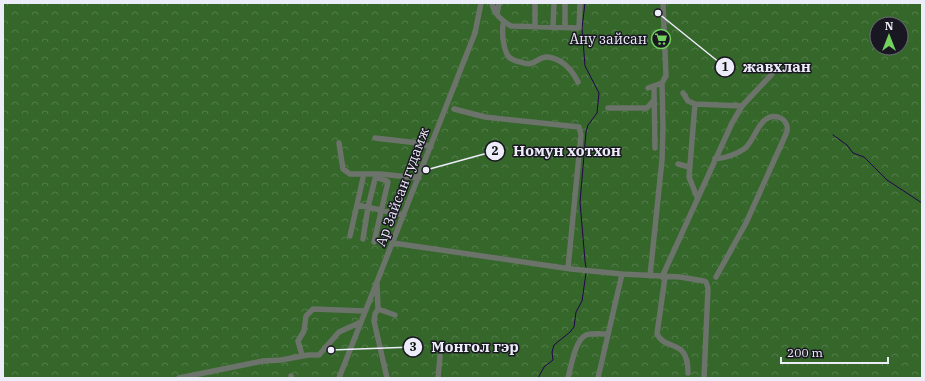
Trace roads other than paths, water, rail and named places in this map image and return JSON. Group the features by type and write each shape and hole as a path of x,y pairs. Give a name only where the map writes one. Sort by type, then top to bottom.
{"street":[{"name":"Ар Зайсан гудамж","path":"339,378 419,178 473,37 481,3"},
{"path":"492,3 493,9 497,14 511,26 579,28 580,3"},
{"path":"497,14 499,10 499,3"},
{"path":"535,27 536,3"},
{"path":"553,27 554,3"},
{"path":"565,3 565,27"},
{"path":"650,276 662,160 662,83 666,76 667,69 663,3"},
{"path":"504,21 504,46 510,58 529,64 546,56 555,58 565,64 578,82"},
{"path":"688,373 688,364 681,349 660,338 657,334 664,277 697,197 732,123 742,106 772,74"},
{"path":"655,148 654,100 651,87 662,83"},
{"path":"683,93 688,101 695,104 742,106"},
{"path":"608,108 647,108 654,100"},
{"path":"695,104 689,177 697,197"},
{"path":"454,109 485,118 579,127 581,134 568,268"},
{"path":"715,158 727,158 745,149 761,124 768,118 778,117 786,123 788,128 786,134 746,223 716,277"},
{"path":"374,138 418,143 430,147"},
{"path":"339,143 343,170 350,174 380,174 419,178"},
{"path":"678,164 689,167"},
{"path":"350,236 363,178"},
{"path":"363,239 368,207 375,179 378,178 388,181 374,242"},
{"path":"392,212 404,182"},
{"path":"357,205 404,215"},
{"path":"393,243 582,270 704,281 708,285 704,378"},
{"path":"598,378 622,274"},
{"path":"377,282 378,309 375,314 374,321 387,378"},
{"path":"302,356 298,341 304,331 306,316 313,309 365,311"},
{"path":"378,309 394,314"},
{"path":"179,378 263,361 319,355 339,332 361,322"},
{"path":"568,378 581,339 590,334 608,334"},
{"path":"438,378 440,356"}],"waterway":[{"path":"585,3 582,28 585,66 599,93 597,113 588,125 586,132 580,202 586,268"},
{"path":"833,135 847,145 853,153 864,157 887,180 922,203"},
{"path":"538,378 544,367 553,360 552,352 554,345 574,327 576,312 582,301 586,273"}],"place":[{"name":"жавхлан","path":"658,13"},
{"name":"Ану зайсан","path":"661,39"},
{"name":"Номун хотхон","path":"426,170"},
{"name":"Монгол гэр","path":"331,350"}]}
